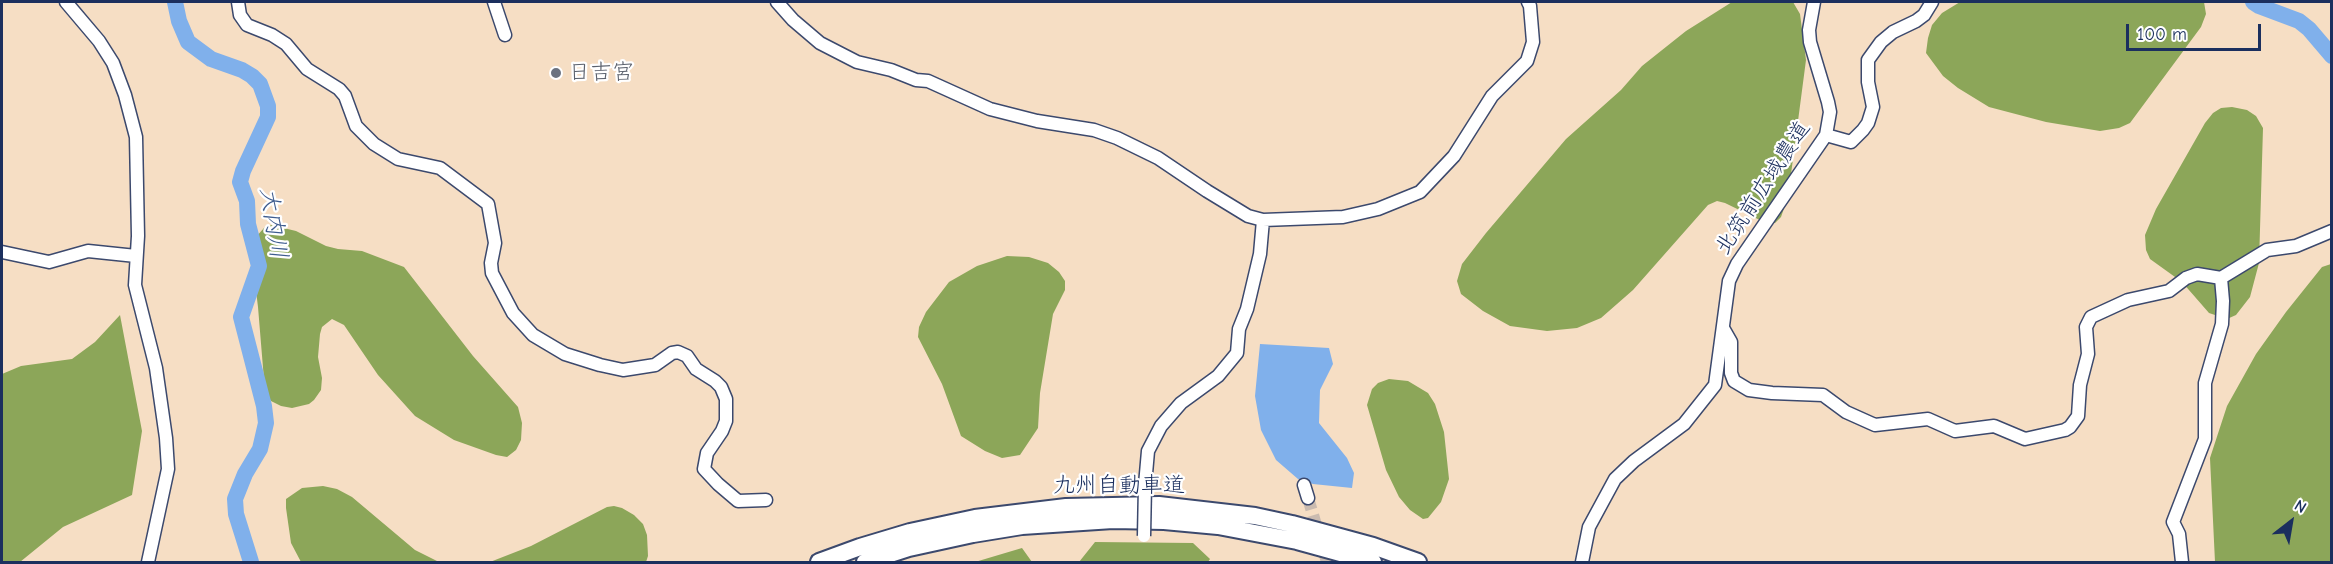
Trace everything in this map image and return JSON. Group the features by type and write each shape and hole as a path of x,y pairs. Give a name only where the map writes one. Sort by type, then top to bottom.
{"highway":[{"name":"九州自動車道","path":"819,562 910,532 975,518 1044,509 1113,505 1159,505 1256,516 1334,534 1418,562"},
{"name":"九州自動車道","path":"865,562 909,548 973,534 1022,526 1113,520 1164,521 1218,526 1297,540 1372,562"}],"street":[{"path":"66,2 99,41 113,63 136,137 138,236 135,285 156,368 168,469 148,562"},
{"path":"238,2 240,15 248,25 286,44 308,69 339,89 345,96 356,126 374,144 398,159 440,168 488,204 495,243 491,263 492,273 513,313 533,335 566,354 623,370 655,365 672,353 678,352 687,356 696,369 715,381 721,387 726,399 726,421 707,453 704,469 738,501 765,500"},
{"path":"494,2 505,35"},
{"path":"777,2 793,20 820,43 857,62 891,70 916,80 928,81 990,109 1037,121 1094,130 1117,138 1158,158 1248,216 1263,220 1343,217 1378,209 1420,192 1454,156 1492,96 1527,61 1533,42 1528,2"},
{"name":"北筑前広域農道","path":"1582,562 1589,527 1615,479 1634,461 1684,424 1710,394 1718,375 1729,281 1737,264 1826,135 1830,112 1810,42 1809,30 1814,2"},
{"path":"1826,135 1851,142 1863,130 1873,107 1868,82 1868,60 1881,42 1893,32 1924,15 1932,2"},
{"path":"1144,536 1148,451 1161,426 1181,403 1218,376 1238,353 1239,329 1247,309 1260,254 1263,220"},
{"path":"1723,328 1731,342 1731,373 1734,381 1749,390 1823,395 1845,412 1875,425 1928,419 1955,431 1994,426 2025,440 2065,430 2078,416 2080,385 2088,354 2086,327 2091,318 2128,300 2169,291 2186,278 2197,274 2221,278 2267,250 2296,246 2330,234"},
{"path":"2,252 49,262 88,251 136,256"},
{"path":"2182,562 2179,534 2173,522 2205,439 2205,383 2222,324 2221,278"},
{"path":"1304,485 1308,498"}],"green space":[{"path":"1732,2 1793,2 1800,14 1806,60 1788,197 1781,217 1775,223 1766,223 1725,203 1717,201 1708,205 1633,290 1601,318 1577,328 1547,331 1510,326 1483,311 1461,294 1457,281 1462,264 1566,139 1621,90 1642,66 1686,31"},
{"path":"1960,2 2204,2 2206,14 2201,27 2130,123 2119,128 2100,131 2046,122 1989,107 1943,76 1926,53 1928,38 1932,25 1942,13"},
{"path":"2232,107 2247,110 2256,116 2263,128 2259,263 2250,297 2236,315 2227,319 2209,313 2182,282 2150,259 2146,250 2145,235 2156,209 2205,123 2213,113 2221,108"},
{"path":"271,225 296,231 326,246 362,251 404,267 473,356 518,407 522,423 521,440 516,450 507,457 496,455 454,440 415,416 378,375 344,325 332,319 322,327 320,334 318,357 322,378 321,390 314,400 309,404 292,408 271,401 265,392 251,250 255,238 264,228"},
{"path":"1007,256 1029,257 1048,263 1059,272 1065,281 1065,290 1053,314 1040,393 1038,428 1020,455 1002,458 985,451 961,436 942,384 918,337 919,327 926,312 949,282 977,266"},
{"path":"2331,264 2331,562 2215,562 2210,458 2227,406 2256,354 2286,312 2322,267"},
{"path":"120,315 142,431 132,495 63,527 20,562 2,562 2,374 21,366 72,359 95,342"},
{"path":"1389,379 1408,381 1428,393 1435,404 1444,432 1449,479 1441,502 1428,518 1423,519 1410,510 1399,497 1386,470 1367,405 1372,389 1378,383"},
{"path":"323,486 337,489 352,497 415,550 439,562 301,562 291,543 286,499 302,488"},
{"path":"614,506 634,515 643,524 647,535 646,562 490,562 531,546 607,507"},
{"path":"1095,542 1193,543 1210,559 1208,562 1079,562"},
{"path":"1022,548 1032,562 975,562"}],"water":[{"path":"1260,344 1329,348 1333,364 1320,390 1319,423 1347,458 1354,473 1352,488 1313,484 1298,479 1276,460 1261,430 1255,396"}],"waterway":[{"name":"大内川","path":"175,2 179,21 188,42 211,59 252,76 260,84 268,106 268,117 240,182 247,201 248,224 259,266 241,317 264,406 266,423 260,449 245,474 235,499 236,514 251,562"},
{"path":"2253,2 2299,21 2332,56"}],"tunnel":[{"path":"1308,498 1327,562"}],"place":[{"name":"日吉宮","path":"556,73"}]}
